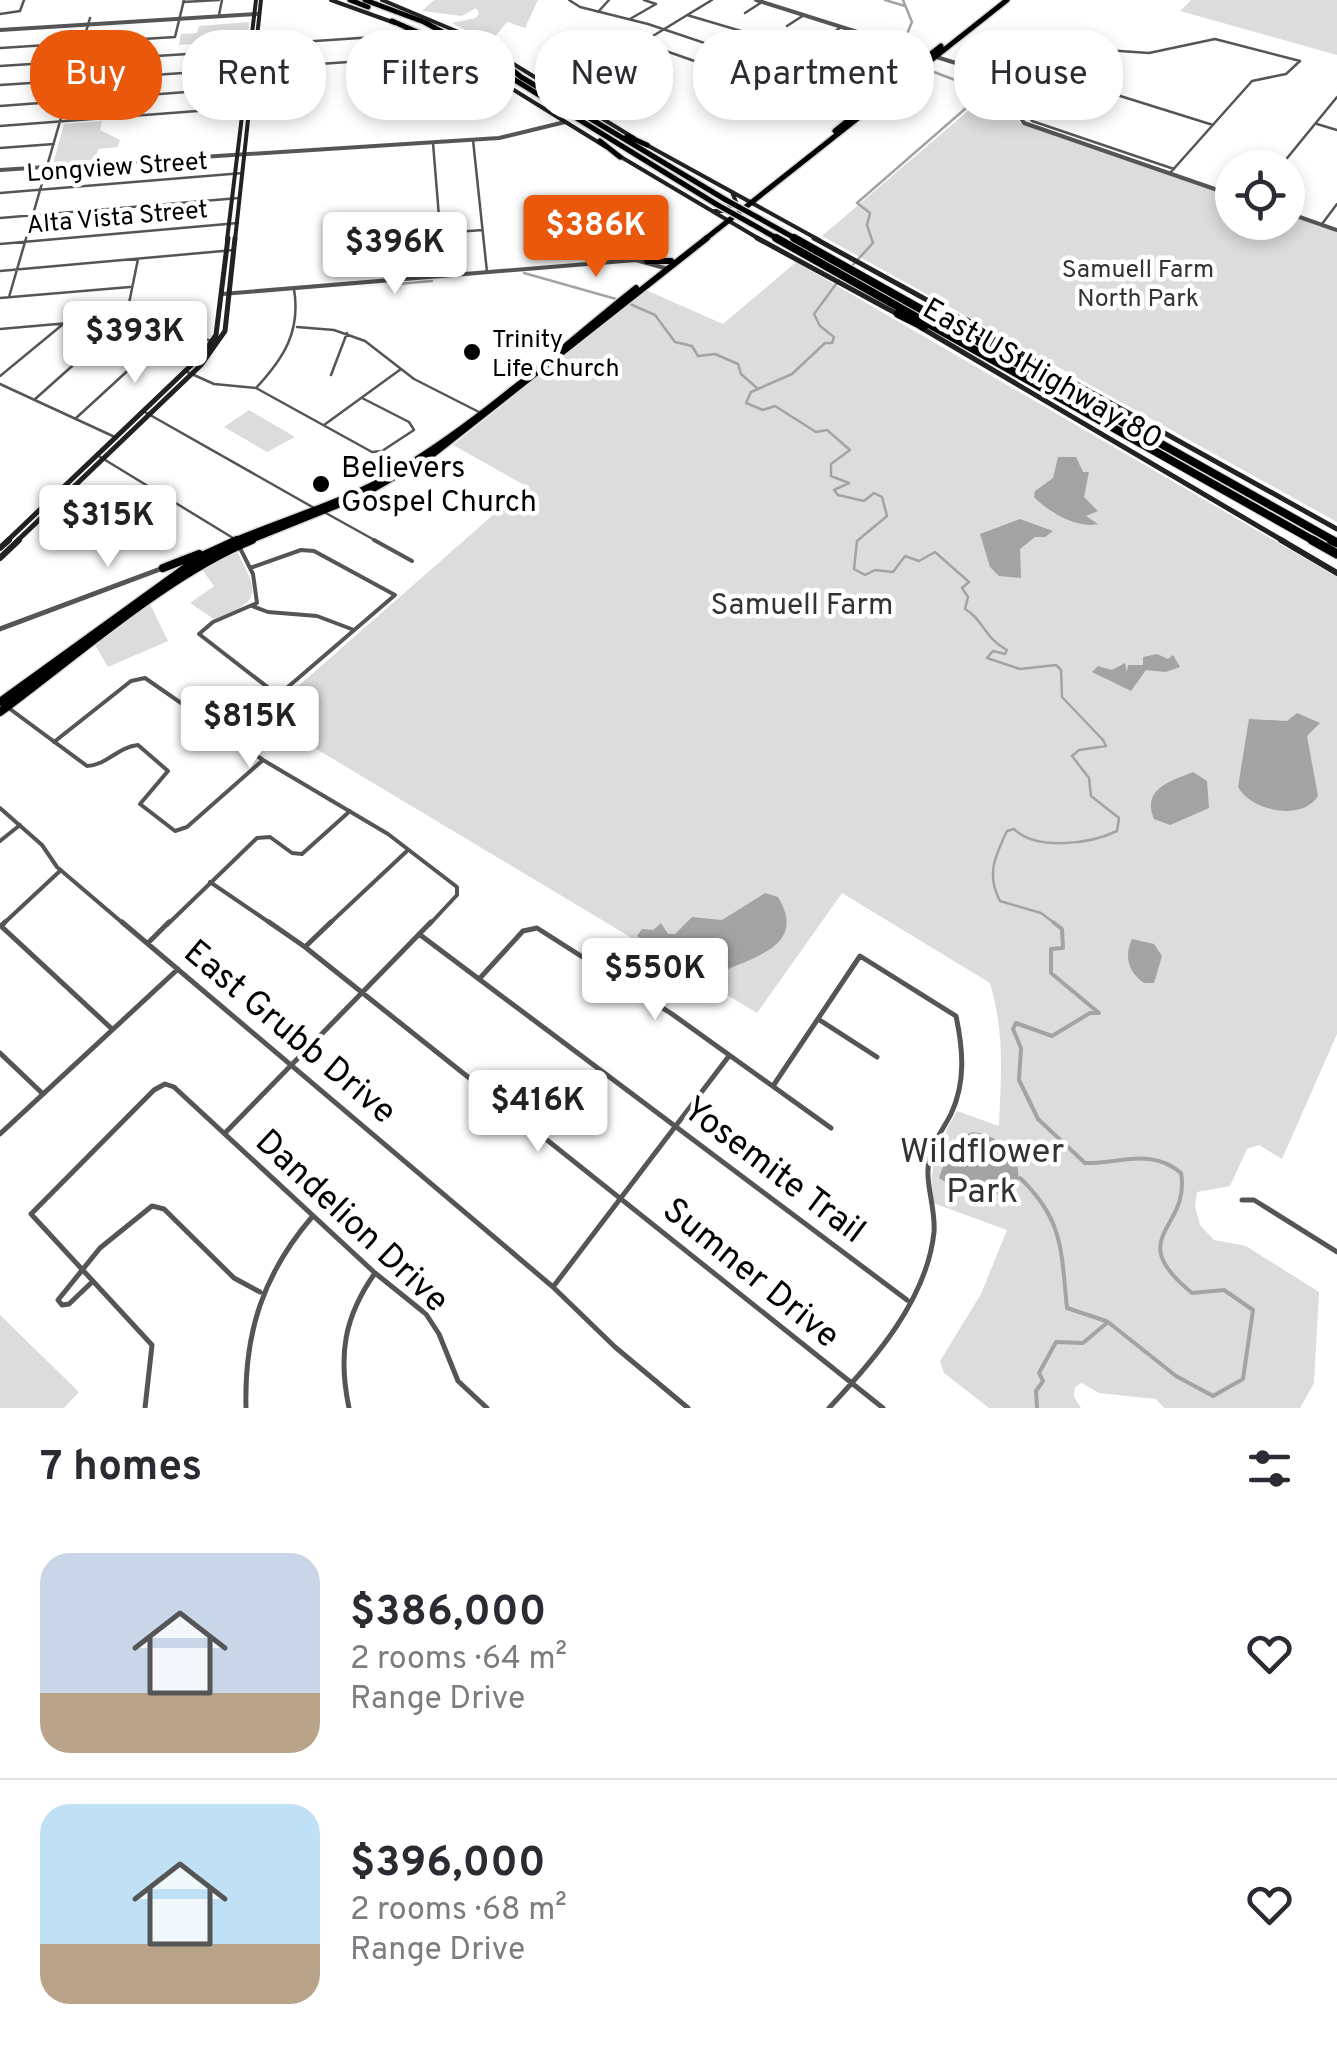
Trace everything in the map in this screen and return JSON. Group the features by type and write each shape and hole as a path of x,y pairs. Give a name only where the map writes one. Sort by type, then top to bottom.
{"highway":[{"path":"350,0 428,30"},
{"path":"365,0 443,31 535,85"},
{"path":"392,21 421,30"},
{"path":"515,72 521,77"},
{"path":"572,120 620,157"},
{"path":"577,120 716,204 867,279 1337,543"},
{"path":"592,120 753,220"},
{"path":"594,120 647,145"},
{"path":"831,264 854,285 1337,554"},
{"path":"898,314 1064,399"},
{"path":"966,322 1156,442"}],"main road":[{"path":"256,30 258,0"},
{"name":"East US Highway 80","path":"331,0 410,29"},
{"name":"East US Highway 80","path":"382,0 452,30"},
{"path":"934,52 1003,0"},
{"name":"East US Highway 80","path":"515,64 647,145 1337,530"},
{"name":"East US Highway 80","path":"515,91 698,206 854,285 1337,573"},
{"path":"0,548 100,457 216,342 228,318 227,251 241,174 245,120"},
{"path":"163,568 398,478 854,120"},
{"path":"698,206 723,210 736,202 732,192"},
{"path":"226,294 236,250 237,198"},
{"path":"647,262 667,266"},
{"path":"0,558 84,472"},
{"path":"10,538 10,548"},
{"path":"181,574 236,542"},
{"path":"2,706 222,545"}],"street":[{"path":"0,14 20,11 24,0"},
{"path":"162,38 175,37 184,1 220,0 219,16"},
{"path":"569,0 693,39"},
{"path":"598,12 609,0"},
{"path":"628,20 656,4 644,0"},
{"path":"693,60 642,42 712,0"},
{"path":"756,0 850,30"},
{"path":"744,13 762,2"},
{"path":"0,30 90,21 257,14"},
{"path":"687,15 733,30"},
{"path":"787,26 804,15"},
{"path":"88,30 90,21"},
{"path":"838,30 841,27"},
{"path":"326,42 389,36 410,29"},
{"path":"1123,52 1136,54 1220,39 1300,61 1286,74 1252,82 1172,171"},
{"path":"0,48 30,46"},
{"path":"0,66 30,64"},
{"path":"0,85 30,83"},
{"path":"1123,97 1213,125"},
{"path":"1295,150 1337,97"},
{"path":"0,106 30,104"},
{"path":"0,126 182,113"},
{"path":"1021,120 1172,171"},
{"path":"1031,120 1215,188"},
{"path":"9,296 61,122"},
{"path":"0,170 241,151 307,153 407,147 516,136 565,122"},
{"path":"1317,124 1337,130"},
{"path":"472,140 487,272"},
{"path":"434,143 440,229 483,230"},
{"path":"0,148 54,144"},
{"name":"Longview Street","path":"0,193 241,174"},
{"path":"0,218 237,198"},
{"path":"1322,225 1337,204"},
{"path":"1305,220 1337,230"},
{"name":"Alta Vista Street","path":"0,244 238,223"},
{"path":"0,270 236,250"},
{"path":"34,400 126,318 138,258"},
{"path":"226,294 647,262"},
{"path":"0,298 132,287"},
{"path":"256,388 285,355 297,328 294,288"},
{"path":"0,329 126,318 216,342"},
{"path":"0,376 64,323"},
{"path":"297,328 346,333 481,413"},
{"path":"75,418 173,330"},
{"path":"331,375 346,333"},
{"path":"324,425 402,369"},
{"path":"188,372 214,384 256,388 372,452 382,451 414,430 408,422 362,398"},
{"path":"0,384 118,439"},
{"path":"147,412 412,561"},
{"path":"100,457 236,542 260,588 252,606 200,632 279,696"},
{"path":"231,736 394,595 314,551 301,550 250,568"},
{"path":"0,629 163,568 181,574"},
{"path":"252,606 268,612 316,616 354,630"},
{"path":"54,742 131,681 146,678 264,760 350,810 458,890 420,934 224,1134"},
{"path":"2,706 92,768 125,746 138,745 168,771 140,804 175,831 188,827 264,760"},
{"name":"East Grubb Drive","path":"0,808 61,870 553,1287 688,1408"},
{"path":"148,943 257,838 270,837 292,853 302,854 350,810"},
{"path":"0,841 20,825"},
{"path":"305,948 408,850"},
{"path":"61,870 1,926 113,1030"},
{"name":"Sumner Drive","path":"210,882 305,948 883,1408"},
{"path":"480,978 523,931 537,928 672,1014 831,1128"},
{"name":"Yosemite Trail","path":"420,934 908,1301"},
{"path":"773,1086 860,956 956,1016 965,1056 958,1098 932,1148 926,1172 935,1226 932,1258 852,1384 830,1408"},
{"path":"0,1134 178,969"},
{"path":"818,1020 878,1057"},
{"path":"0,1053 43,1094"},
{"path":"553,1287 728,1056"},
{"name":"Dandelion Drive","path":"81,1270 31,1214 36,1204 154,1090 165,1084 174,1087 312,1216 426,1314 458,1380 487,1408"},
{"path":"1242,1200 1254,1200 1337,1252"},
{"path":"91,1282 69,1304 60,1302 59,1294 138,1213 156,1206 234,1278 260,1292"},
{"path":"246,1408 244,1356 260,1292 287,1246 312,1216"},
{"path":"81,1270 152,1344 145,1408"},
{"path":"349,1408 343,1376 343,1333 351,1308 376,1273"}],"green space":[{"path":"434,0 538,0 525,28 507,22 500,30 465,30 452,23 476,18 476,8 462,16 422,11"},
{"path":"1191,0 1337,0 1337,55 1180,11"},
{"path":"249,22 249,30 198,30 199,26"},
{"name":"Samuell Farm North Park","path":"957,120 1018,120 1215,190 1215,240 1305,240 1305,221 1337,231 1337,522 822,236"},
{"path":"102,121 100,130 120,140 118,147 98,149 95,160 53,164 64,124"},
{"name":"Samuell Farm","path":"796,262 1337,577 1337,1034 1282,1159 1259,1145 1247,1149 1230,1186 1197,1192 1195,1206 1200,1225 1214,1240 1246,1246 1319,1292 1314,1383 1300,1408 1164,1408 1156,1399 1099,1393 1082,1383 1075,1387 1074,1397 1081,1408 989,1408 944,1373 940,1361 981,1294 1007,1230 933,1203 932,1189 936,1155 957,1111 999,1126 1000,1037 990,983 842,893 757,1013 263,717 526,486 453,445 646,290 723,324"},
{"path":"249,410 295,437 267,452 224,427"},
{"path":"236,550 249,576 252,594 241,607 214,619 190,603 214,586 201,568"},
{"path":"150,604 168,641 108,667 95,645"},
{"path":"0,1315 79,1392 64,1408 0,1408"}],"shaded area":[{"path":"1058,457 1076,457 1083,472 1089,472 1084,497 1098,511 1086,516 1098,524 1064,518 1034,497 1035,491 1053,478"},
{"path":"1020,519 1053,531 1045,537 1035,537 1020,549 1021,578 999,576 990,567 980,534"},
{"path":"1157,654 1168,659 1173,655 1180,667 1166,672 1146,670 1131,691 1092,672 1098,666 1112,670 1125,663 1127,672 1128,665 1143,665 1143,657"},
{"path":"1297,713 1320,723 1307,736 1318,796 1301,809 1265,807 1238,787 1249,719 1287,721"},
{"path":"1193,772 1207,781 1209,808 1170,825 1154,819 1151,808 1155,793"},
{"path":"765,893 778,897 786,915 786,929 780,941 756,957 711,977 701,977 637,936 642,929 653,930 661,923 668,934 675,934 692,917 722,920"},
{"path":"1132,939 1154,944 1162,956 1154,983 1144,983 1131,969 1128,952"},
{"path":"973,1132 1007,1148 1016,1163 1018,1182 998,1194 968,1196 939,1178 954,1145"}],"waterway":[{"path":"885,0 905,6"},
{"path":"903,0 912,22 909,30"},
{"path":"851,267 873,243 867,225 870,213 857,203 981,95 971,86 934,72"},
{"path":"524,273 616,299"},
{"path":"842,276 814,314 820,326 834,337 832,343 825,343 792,374 751,392 746,403 763,410 775,406 816,432 827,430 850,450 831,464 831,476 849,483 834,490 838,495 864,501 874,493 882,497 887,516 857,541 854,569 865,575 875,570 893,572 905,556 919,561 935,552 969,582 962,588 968,597 965,609 1007,650 1005,654 993,651 987,658 1020,669 1056,665 1061,670 1062,697 1103,740 1106,746 1079,750 1072,756 1089,778 1091,796 1119,818 1117,831 1093,839 1050,843 1014,829 1007,831 996,857 993,874 1000,901 1041,913 1053,922"},
{"path":"398,284 432,281"},
{"path":"630,304 655,315 675,342 692,346 698,356 715,354 738,364 741,374 757,388"},
{"path":"1037,1408 1036,1391 1043,1381 1039,1373 1056,1342 1083,1343 1108,1322 1176,1376 1213,1396 1243,1379 1253,1310 1224,1290 1192,1293 1162,1258 1160,1245 1177,1208 1181,1173 1170,1165 1147,1159 1085,1163 1038,1119 1019,1080 1021,1048 1013,1029 1016,1023 1052,1036 1090,1013 1099,1013 1051,973 1051,949 1063,948 1062,929 1053,922"},
{"path":"1053,922 1057,925"},
{"path":"1020,1178 1053,1223 1061,1253 1067,1308 1106,1321"}],"place":[{"name":"Trinity Life Church","path":"472,352"},
{"name":"Believers Gospel Church","path":"321,484"}],"park label":[{"name":"Wildflower Park","path":"982,1170"}]}
